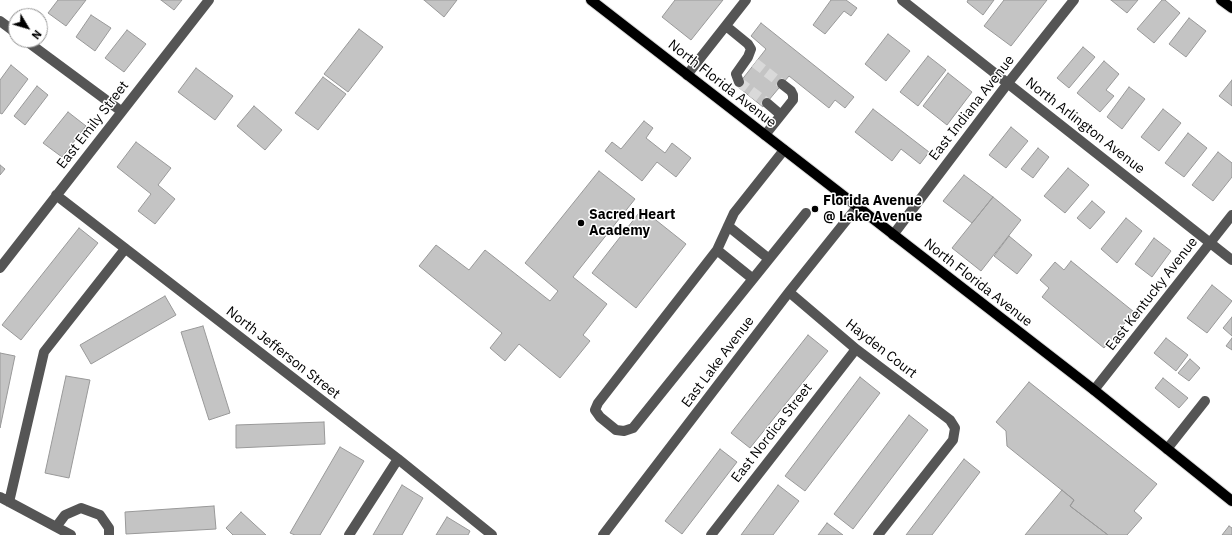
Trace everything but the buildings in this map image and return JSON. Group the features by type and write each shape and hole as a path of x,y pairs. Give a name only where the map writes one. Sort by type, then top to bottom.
{"main road":[{"name":"North Florida Avenue","path":"591,0 687,76 1094,390 1232,501"},
{"path":"1222,0 1232,8"}],"street":[{"name":"East Emily Street","path":"2,262 209,0"},
{"path":"687,76 746,0"},
{"name":"North Arlington Avenue","path":"902,0 1232,260"},
{"name":"East Indiana Avenue","path":"893,235 1008,83 1074,0"},
{"path":"726,26 748,44 751,49 751,60 736,74 740,82"},
{"path":"36,48 121,111"},
{"path":"764,135 792,100 793,95 791,91 782,84"},
{"path":"767,103 781,114"},
{"path":"784,150 734,213 717,250 598,403 595,410 600,417 616,430 624,431 633,428 806,214"},
{"name":"North Jefferson Street","path":"56,195 398,460 492,535"},
{"name":"East Lake Avenue","path":"603,535 789,292 857,207"},
{"name":"East Kentucky Avenue","path":"1094,390 1232,215"},
{"path":"728,226 770,259"},
{"path":"9,502 44,352 124,249"},
{"path":"717,250 753,279"},
{"name":"Hayden Court","path":"789,292 856,349 950,420 955,428 953,440 878,535"},
{"name":"East Nordica Street","path":"711,535 856,349"},
{"path":"1167,449 1205,401"},
{"path":"350,535 398,460"},
{"path":"0,497 71,535"},
{"path":"56,526 65,515 81,508 100,515 109,528 109,535"}],"tunnel":[{"path":"755,63 782,84"},
{"path":"739,82 767,103"}],"place":[{"name":"Florida Avenue @ Lake Avenue","path":"815,209"},
{"name":"Sacred Heart Academy","path":"581,223"}]}
